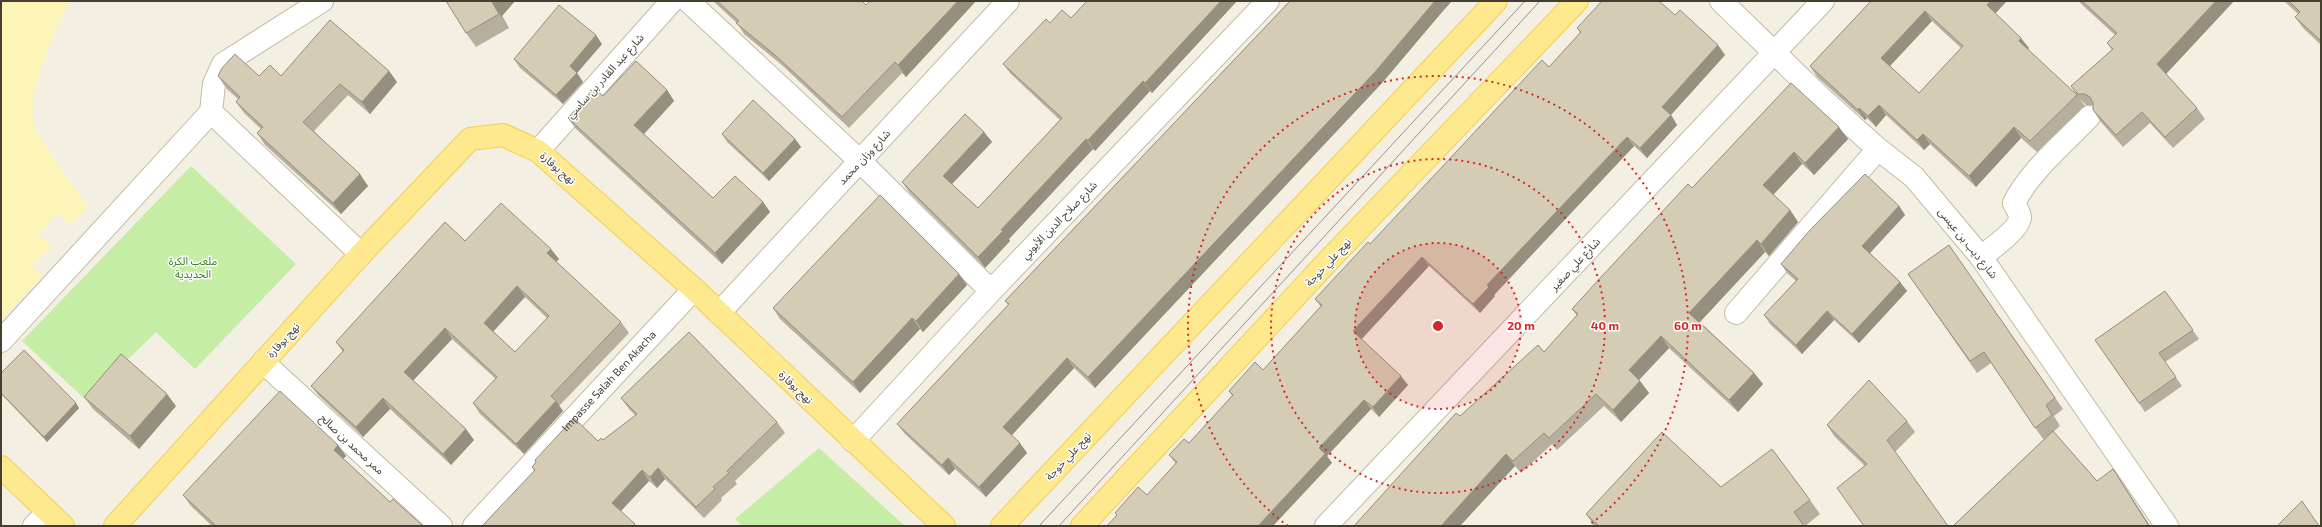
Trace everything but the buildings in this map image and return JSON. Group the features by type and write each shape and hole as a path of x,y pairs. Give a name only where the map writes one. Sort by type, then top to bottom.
{"main road":[{"name":"نهج علي خوجة","path":"1002,526 1496,1"},
{"name":"نهج علي خوجة","path":"1082,526 1329,260 1577,1"},
{"name":"نهج بوقارة","path":"115,526 360,254 470,139 503,135 538,151 694,289 944,526"},
{"path":"1,467 48,521"}],"street":[{"path":"1,340 212,112 214,84 223,64 322,1"},
{"name":"شارع عبد القادر بن ساسي","path":"538,151 672,1"},
{"path":"688,1 860,161 990,292"},
{"name":"شارع وزان محمد","path":"720,313 1008,1"},
{"name":"شارع صلاح الدين الأيوبي","path":"853,441 990,292 1268,1"},
{"name":"شارع ديب بن عيسى","path":"1721,1 1774,53 1878,150 1914,177 1981,257 2167,526"},
{"name":"شارع علي صغير","path":"1326,526 1823,1"},
{"path":"212,112 360,254"},
{"path":"1981,257 2005,237 2019,220 2020,216 2014,203 2026,185 2089,117"},
{"path":"1736,313 1878,150"},
{"name":"Impasse Salah Ben Akacha","path":"474,526 694,289"},
{"name":"ممر محمد بن صالح","path":"263,362 441,526"}],"green space":[{"name":"ملعب الكرة الحديدية","path":"191,166 296,264 195,369 156,332 86,400 22,341"},
{"path":"819,448 905,526 742,526 735,519"}],"sand":[{"path":"1,1 70,1 44,59 39,75 33,106 33,120 35,127 48,150 88,207 71,225 58,213 38,234 51,246 32,265 43,277 1,320"}],"tram line":[{"path":"1039,526 1525,1"},
{"path":"1059,526 1540,1"}]}
